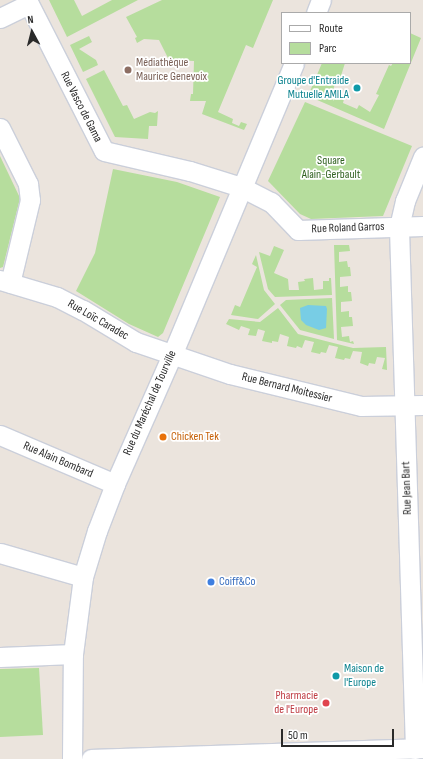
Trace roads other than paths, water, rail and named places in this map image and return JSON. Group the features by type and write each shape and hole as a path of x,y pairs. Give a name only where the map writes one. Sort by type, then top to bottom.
{"street":[{"path":"316,12 321,0"},
{"path":"0,18 28,2"},
{"name":"Rue Vasco de Gama","path":"28,2 104,151 190,171 241,187"},
{"name":"Rue du Maréchal de Tourville","path":"72,759 73,654 83,577 97,531 115,484 172,355 294,64"},
{"path":"0,128 28,184 30,200 5,282"},
{"name":"Rue Jean Bart","path":"419,749 414,405 399,227 405,201 423,157"},
{"name":"Rue Roland Garros","path":"241,187 271,202 298,230 423,226"},
{"name":"Rue Loïc Caradec","path":"5,282 58,297 84,310 136,342 172,355"},
{"name":"Rue Bernard Moitessier","path":"172,355 230,374 361,406 414,405"},
{"name":"Rue Alain Bombard","path":"0,435 115,484"},
{"path":"0,553 83,577"},
{"path":"0,657 73,654"},
{"path":"91,759 198,758 419,749"}],"water":[{"path":"308,305 326,306 326,328 319,330 306,325 301,320 300,308"}],"place":[{"name":"Médiathèque Maurice Genevoix","path":"128,70"},
{"name":"Groupe d'Entraide Mutuelle AMILA","path":"357,88"},
{"name":"Chicken Tek","path":"163,437"},
{"name":"Coiff&Co","path":"211,582"},
{"name":"Maison de l'Europe","path":"336,676"},
{"name":"Pharmacie de l'Europe","path":"326,703"}],"park label":[{"name":"Square Alain-Gerbault","path":"331,168"}]}
